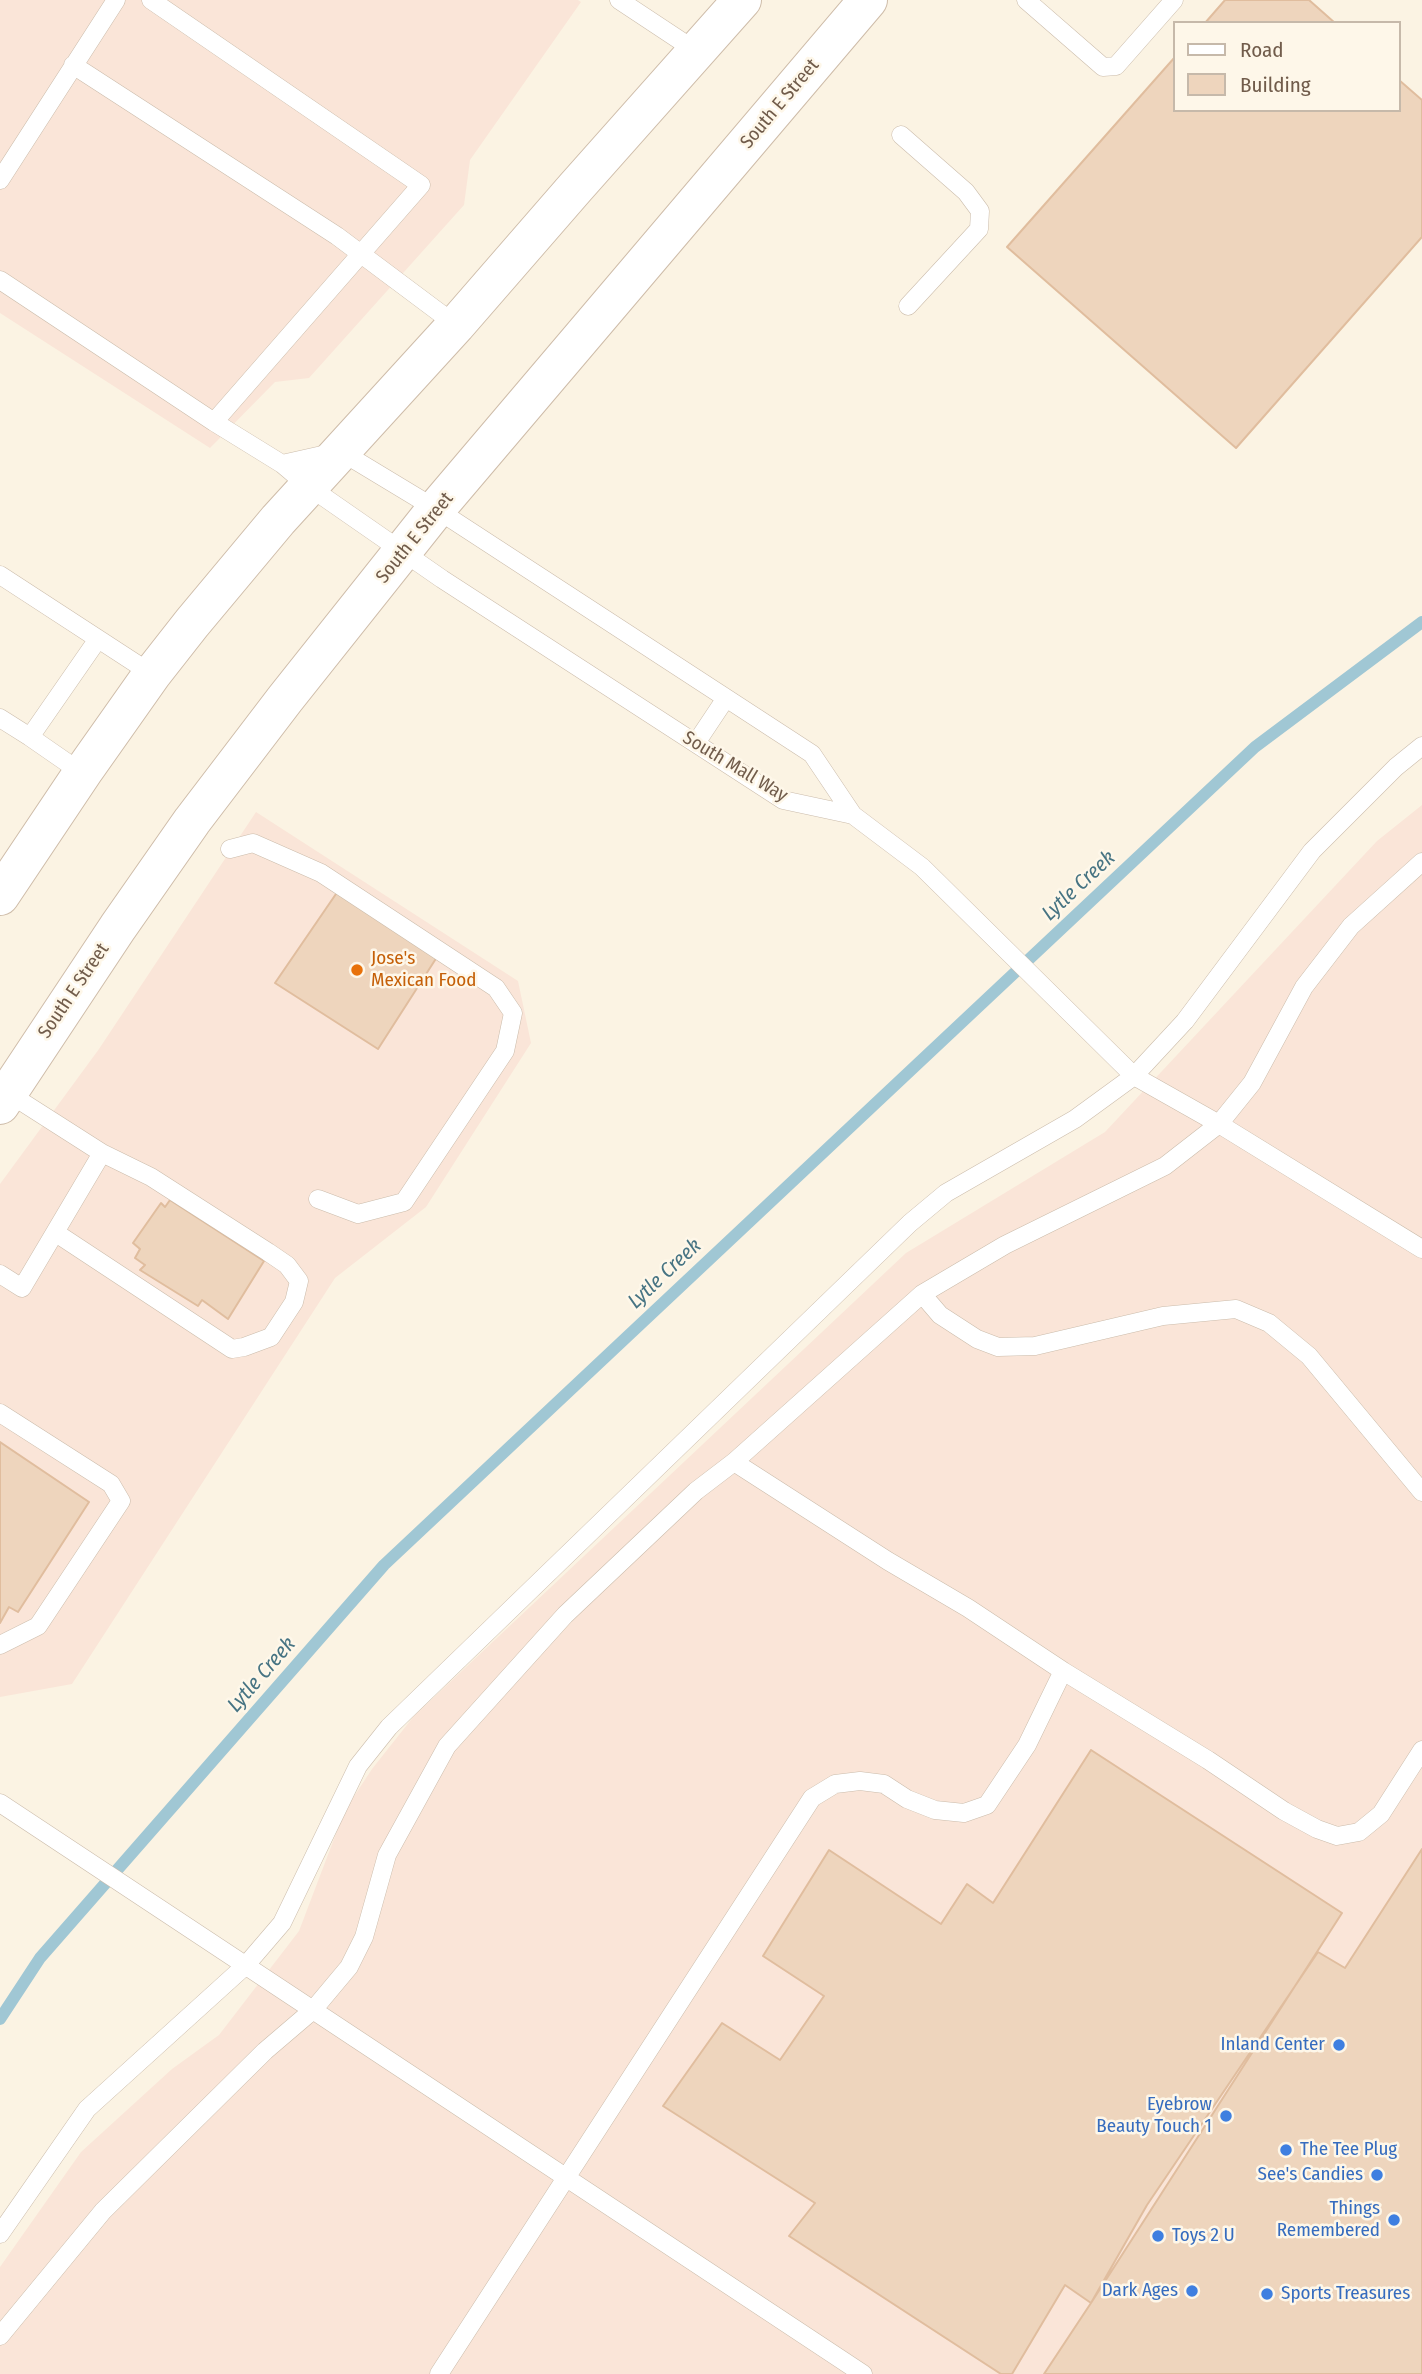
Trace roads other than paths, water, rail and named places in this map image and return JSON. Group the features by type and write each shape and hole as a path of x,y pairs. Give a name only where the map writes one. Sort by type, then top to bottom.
{"main road":[{"path":"0,896 82,773 152,674 200,613 295,475 340,451 456,325 742,0"},
{"name":"South E Street","path":"4,1099 192,821 402,552 867,0"}],"lane":[{"path":"0,180 116,0"},
{"path":"151,0 421,185 214,422"},
{"path":"619,0 696,51"},
{"path":"1026,0 1103,67 1116,65 1174,0"},
{"path":"73,65 337,236 456,325"},
{"path":"901,135 966,192 980,211 979,229 908,306"},
{"name":"South Mall Way","path":"0,280 295,475 402,552 783,800 853,815"},
{"path":"340,451 436,509 812,754 853,815 922,867 1134,1076 1219,1124 1422,1249"},
{"path":"0,575 152,674"},
{"path":"30,737 98,639"},
{"path":"696,743 726,698"},
{"path":"0,718 82,773"},
{"path":"0,2234 87,2109 246,1965 282,1923 358,1766 389,1727 910,1223 946,1193 1075,1119 1134,1076 1185,1021 1312,851 1396,767 1422,746"},
{"path":"230,849 253,843 321,873 496,988 513,1013 505,1051 404,1202 358,1214 318,1199"},
{"path":"0,2336 103,2211 265,2051 313,2010 349,1967 364,1937 387,1854 447,1746 565,1615 696,1491 734,1462 922,1294 1005,1245 1165,1166 1219,1124 1252,1083 1304,987 1351,926 1422,862"},
{"path":"4,1099 151,1177 287,1265 299,1282 294,1302 271,1337 232,1349 56,1233"},
{"path":"0,1274 22,1288 102,1153"},
{"path":"922,1294 940,1315 977,1339 998,1347 1035,1346 1163,1316 1236,1310 1269,1323 1309,1356 1422,1492"},
{"path":"0,1413 111,1484 121,1501 38,1626 0,1645"},
{"path":"734,1462 1208,1760 1284,1811 1317,1829 1337,1836 1359,1832 1381,1814 1422,1750"},
{"path":"439,2374 812,1798 835,1784 860,1781 884,1784 935,1810 964,1813 988,1805 1027,1745 1063,1671"},
{"path":"0,1803 863,2374"}],"waterway":[{"name":"Lytle Creek","path":"0,2019 40,1958 384,1565 1255,747 1422,622"}],"place":[{"name":"Jose's Mexican Food","path":"357,970"},
{"name":"Inland Center","path":"1339,2045"},
{"name":"Eyebrow Beauty Touch 1","path":"1226,2116"},
{"name":"The Tee Plug","path":"1286,2150"},
{"name":"See's Candies","path":"1377,2175"},
{"name":"Things Remembered","path":"1394,2220"},
{"name":"Toys 2 U","path":"1158,2236"},
{"name":"Dark Ages","path":"1192,2291"},
{"name":"Sports Treasures","path":"1267,2294"}]}
